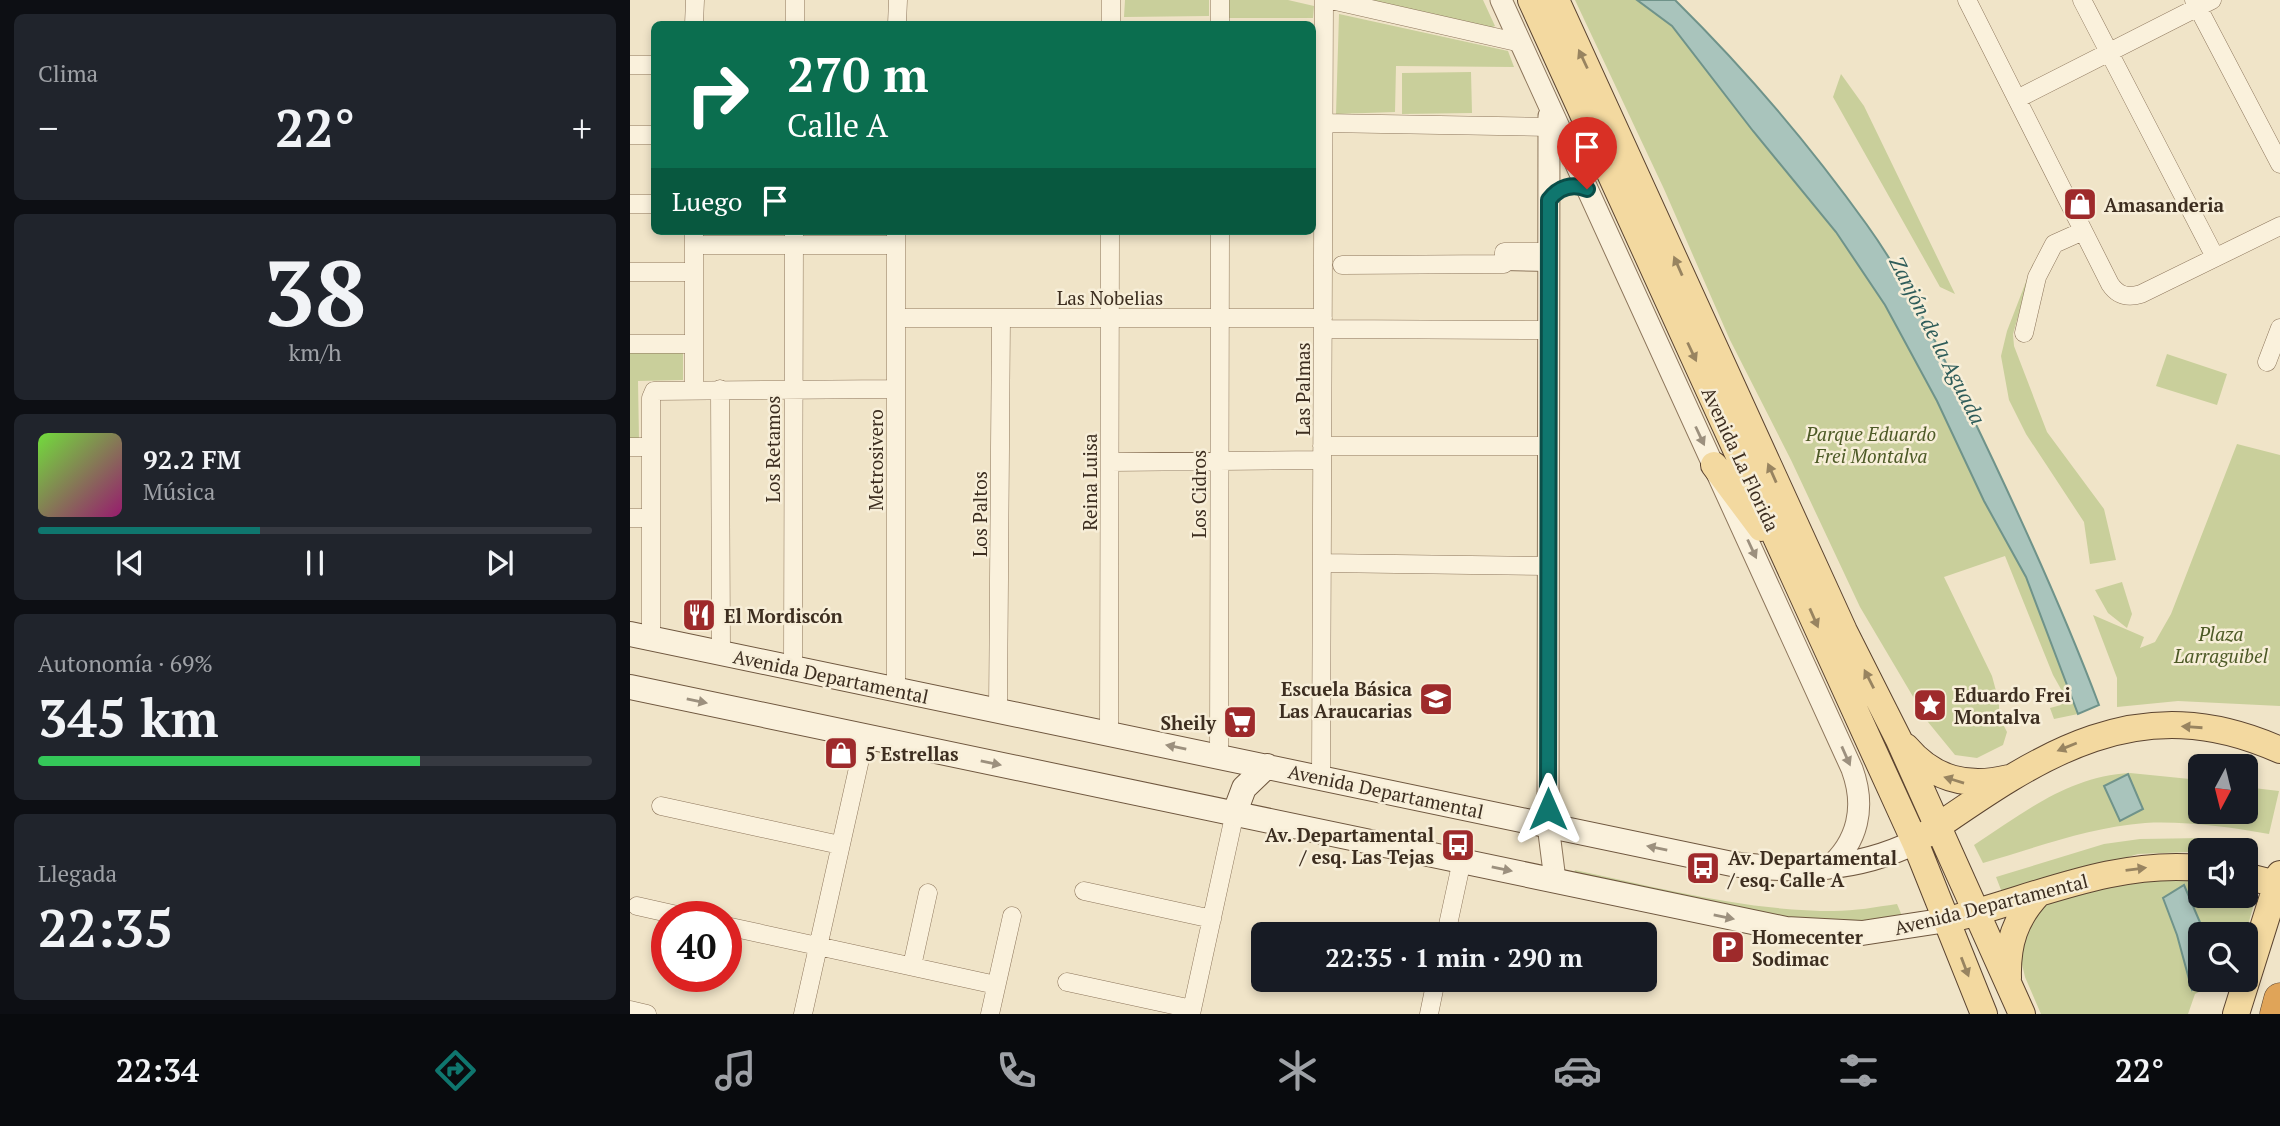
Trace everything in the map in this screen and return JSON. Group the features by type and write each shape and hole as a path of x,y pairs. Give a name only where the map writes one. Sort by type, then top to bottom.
{"highway":[{"path":"2276,1014 2280,999"}],"main road":[{"name":"Avenida La Florida","path":"1531,0 1915,842 1984,1014"},
{"name":"Avenida La Florida","path":"1556,0 1843,631 1899,740 2022,1014"},
{"path":"1714,465 1791,568"},
{"name":"Avenida Departamental","path":"641,636 1732,864 1780,869 1828,868 1873,859 1915,842 2070,745 2094,737 2143,727 2208,729 2273,741"},
{"name":"Avenida Departamental","path":"630,687 1811,932 1891,931 1947,920 2134,869 2188,867"},
{"path":"1899,740 1932,769 1959,782 1985,782 2021,774"},
{"path":"1235,812 1244,788 1267,766"},
{"path":"2236,1014 2279,881 2258,878"},
{"path":"2008,984 2011,937 2022,913 2039,893"}],"street":[{"path":"694,21 695,0"},
{"path":"795,0 795,21"},
{"path":"898,0 898,21"},
{"path":"1111,0 1111,21"},
{"path":"1220,0 1220,21"},
{"name":"Las Palmas","path":"1321,778 1324,0"},
{"path":"1331,0 1521,43"},
{"name":"Avenida La Florida","path":"1501,0 1521,43 1549,117 1587,189 1857,781 1859,808 1856,828 1845,850 1828,868"},
{"path":"1967,0 2110,284 2123,296 2141,295 2280,226"},
{"path":"2082,0 2215,257"},
{"path":"2017,99 2201,2 2280,164"},
{"path":"630,65 651,65"},
{"path":"1324,123 1549,117 1548,825 1555,880"},
{"path":"630,135 651,135"},
{"path":"1549,200 1558,190 1568,186 1587,189"},
{"path":"630,204 651,204"},
{"path":"2024,333 2037,277 2054,244 2083,231"},
{"name":"Reina Luisa","path":"1110,235 1110,733"},
{"name":"Los Cidros","path":"1219,756 1220,235"},
{"path":"694,389 694,238 897,238"},
{"name":"Los Retamos","path":"793,668 794,238"},
{"name":"Metrosivero","path":"895,689 897,238"},
{"path":"1342,265 1504,264 1504,253 1549,259"},
{"path":"630,272 694,272"},
{"name":"Las Nobelias","path":"896,318 1219,318 1549,330"},
{"name":"Los Paltos","path":"999,710 1001,318"},
{"path":"2267,362 2280,327"},
{"path":"630,344 694,344"},
{"path":"720,389 721,653"},
{"path":"641,636 651,518 653,391 896,389"},
{"path":"1110,462 1219,462 1322,453 1549,446"},
{"path":"630,447 651,447"},
{"path":"630,518 651,518"},
{"path":"1322,563 1549,566"},
{"path":"803,1014 865,737"},
{"path":"661,806 841,845"},
{"path":"1067,982 1192,1012 1235,812"},
{"path":"1449,922 1462,860"},
{"path":"1084,891 1212,919"},
{"path":"912,966 928,893"},
{"path":"637,906 651,909"},
{"path":"990,1014 1012,916"},
{"path":"742,929 996,985"},
{"path":"1429,1014 1434,992"},
{"path":"630,1010 647,1014"}],"green space":[{"path":"1125,0 1209,0 1209,16 1124,17"},
{"path":"1229,0 1288,0 1314,6 1313,18 1228,18"},
{"path":"1371,0 1483,0 1495,26 1489,29"},
{"name":"Parque Eduardo Frei Montalva","path":"1575,0 1637,0 1672,26 1836,232 1885,305 1937,401 1984,501 2026,577 2078,714 2054,719 2050,708 2061,705 2058,699 2062,691 2005,556 1944,577 1992,676 1999,702 1999,716 2007,732 2003,745 1977,758 1955,755 1928,722 1860,607 1791,460 1730,340 1664,189"},
{"path":"1339,14 1508,51 1514,67 1396,66 1395,112 1336,114"},
{"path":"1471,72 1472,113 1402,114 1402,73"},
{"path":"1841,74 1864,106 1955,294 1940,287 1833,97"},
{"path":"2034,261 2013,334 2014,346 2047,432 2104,509 2116,560 2090,564 2084,522 2026,434 2009,400 2001,356 2007,331"},
{"path":"630,350 683,350 683,380 638,381 639,439 630,440"},
{"path":"2167,354 2227,374 2217,405 2156,386"},
{"name":"Plaza Larraguibel","path":"2237,444 2280,455 2280,706 2178,701 2117,707 2117,678 2093,615 2144,637 2140,648 2155,642 2171,614"},
{"path":"2122,582 2132,614 2127,628 2108,613 2095,590"},
{"path":"2130,773 2188,779 2188,824 2124,825 2083,833 1983,863 1974,845 2048,798 2087,781"},
{"path":"2258,789 2279,791 2269,834 2192,824 2258,824"},
{"path":"2188,838 2188,852 2138,854 2003,895 1996,877 2104,844 2140,839"},
{"path":"1575,870 1703,897 1768,907 1842,911 1897,904 1905,923 1803,924 1573,876"},
{"path":"2188,878 2188,894 2184,885 2163,898 2188,975 2188,992 2199,992 2195,994 2188,1014 2041,1014 2025,977 2018,947 2045,901 2133,879"},
{"path":"2194,908 2253,908 2249,922 2200,922"}],"water":[{"path":"1637,0 1675,0 1701,26 1799,136 1882,247 1922,315 2004,483 2054,593 2099,705 2078,714 2026,577 1984,501 1937,401 1885,305 1836,232 1672,26"},
{"path":"2128,774 2143,809 2120,821 2104,786"},
{"path":"2184,885 2188,894 2188,908 2194,908 2200,922 2188,922 2188,975 2177,935 2163,898"}],"place":[{"name":"Amasanderia","path":"2080,204"},
{"name":"El Mordiscón","path":"699,615"},
{"name":"Escuela Básica Las Araucarias","path":"1436,699"},
{"name":"Eduardo Frei Montalva","path":"1930,705"},
{"name":"Sheily","path":"1240,722"},
{"name":"5 Estrellas","path":"841,753"},
{"name":"Av. Departamental / esq. Las Tejas","path":"1458,845"},
{"name":"Av. Departamental / esq. Calle A","path":"1703,868"},
{"name":"Homecenter Sodimac","path":"1728,947"}],"route":[{"path":"1548,809 1549,200 1558,190 1568,186 1587,189"}],"water label":[{"name":"Zanjón de la Aguada","path":"1938,340"}]}
